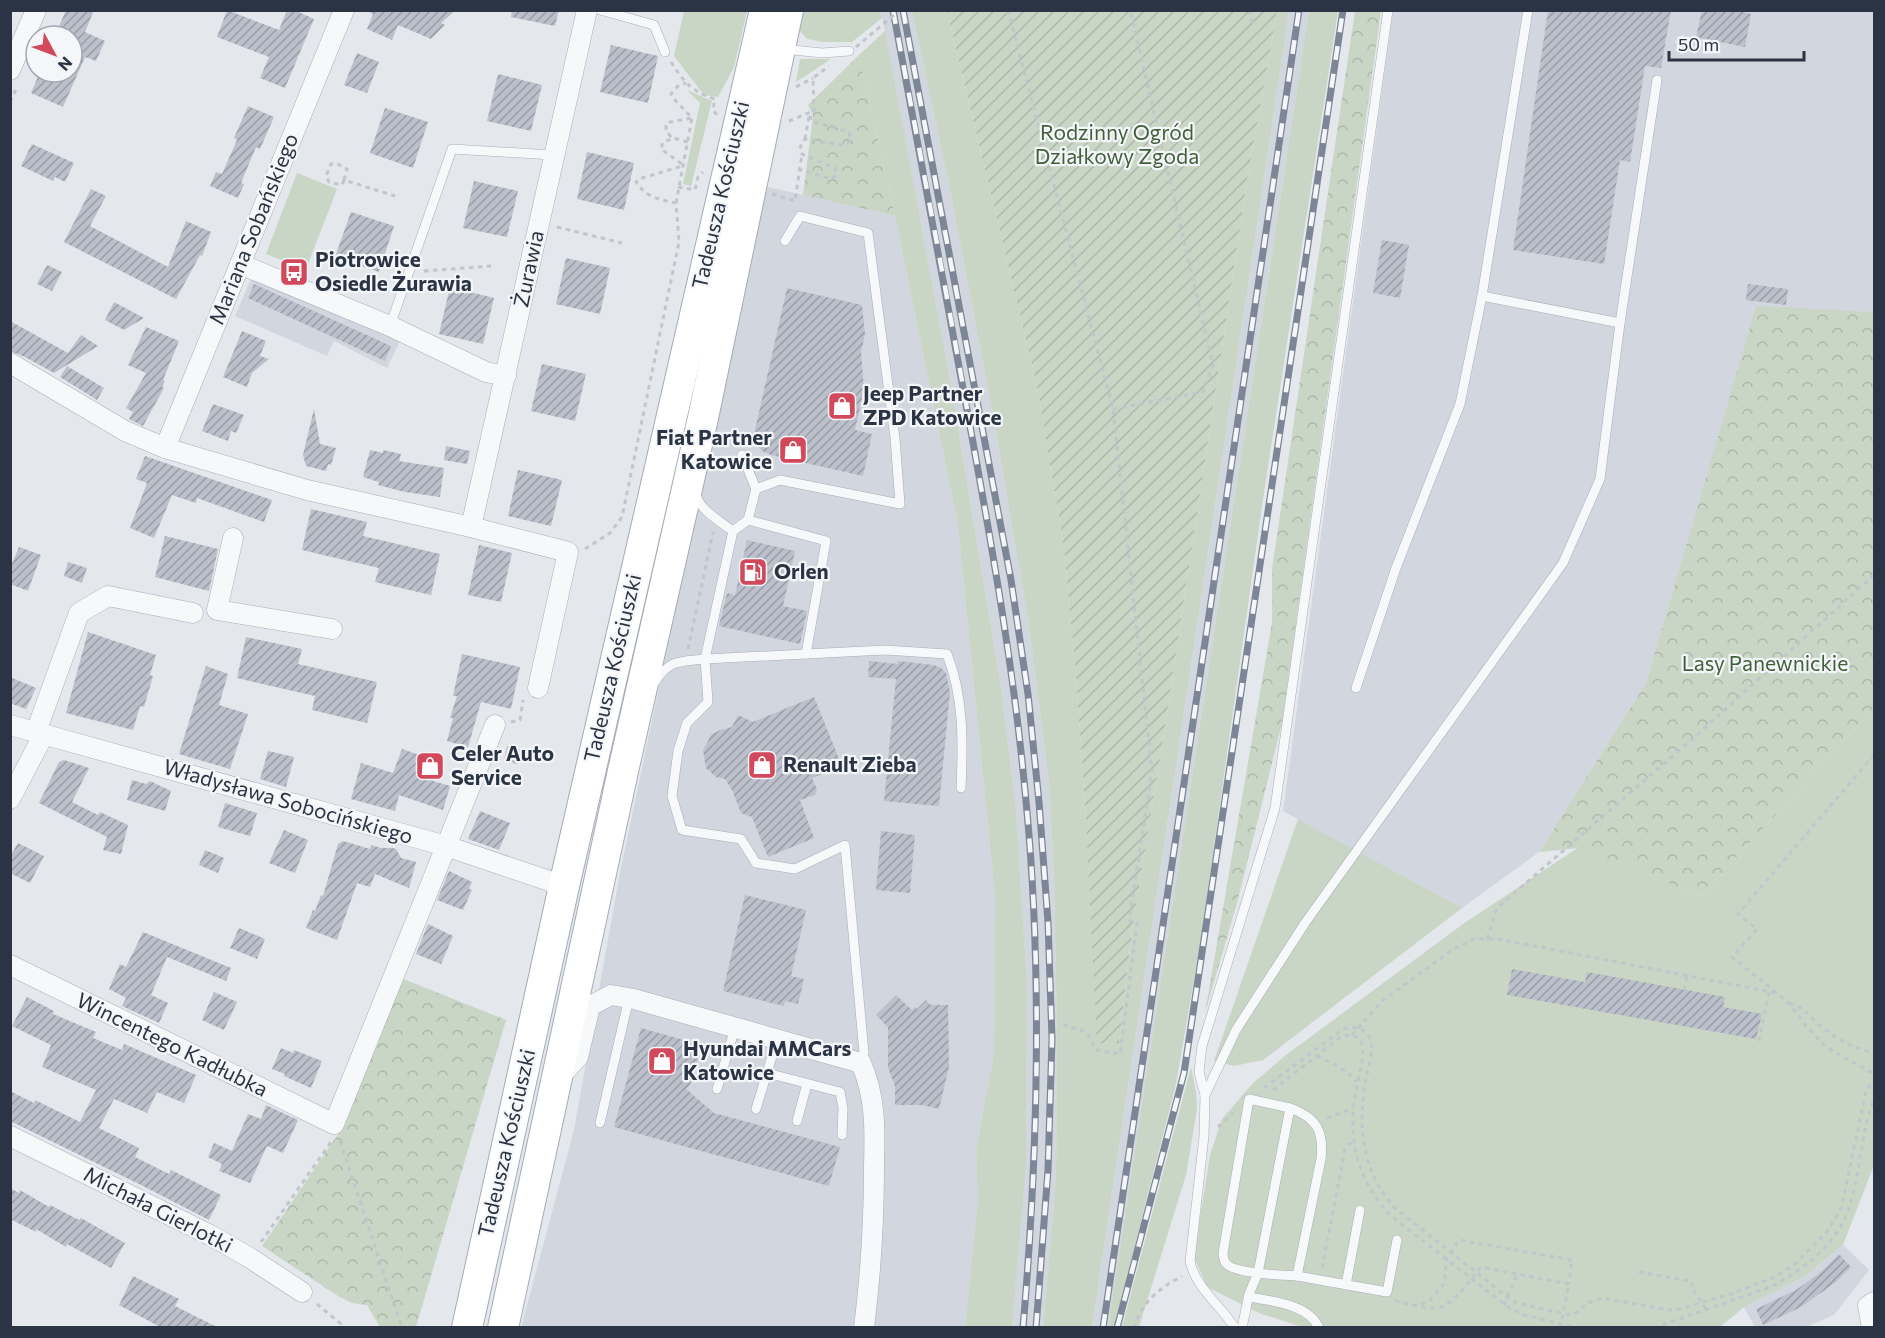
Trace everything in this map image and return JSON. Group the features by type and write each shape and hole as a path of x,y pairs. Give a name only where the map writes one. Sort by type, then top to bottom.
{"main road":[{"name":"Tadeusza Kościuszki","path":"467,1328 564,886 765,10"},
{"name":"Tadeusza Kościuszki","path":"503,1328 623,771 703,418 788,10"},
{"path":"459,1328 474,1288"}],"street":[{"path":"10,70 36,10"},
{"name":"Mariana Sobańskiego","path":"165,448 344,10"},
{"name":"Żurawia","path":"471,527 587,10"},
{"path":"240,264 390,326 486,372 506,376"},
{"path":"10,363 126,431 165,448 307,490 471,527 568,552 538,688"},
{"path":"233,538 217,610 332,629"},
{"path":"10,798 40,733 79,613 108,596 193,613"},
{"name":"Władysława Sobocińskiego","path":"10,725 446,846 564,886"},
{"path":"446,846 495,725"},
{"name":"Wincentego Kadłubka","path":"10,965 334,1124 446,846"},
{"path":"558,1079 578,1057 590,1006 611,995 629,998 861,1064 873,1104 874,1130 874,1227 864,1328"},
{"name":"Michała Gierlotki","path":"10,1136 210,1235 302,1292"},
{"path":"1872,1328 1868,1306 1875,1302"}],"lane":[{"path":"600,10 654,25 665,52"},
{"path":"1235,1328 1192,1270 1190,1261 1204,1136 1205,1095 1199,1072 1202,1046 1275,808 1389,10"},
{"path":"1356,688 1396,568 1460,404 1482,296 1528,10"},
{"path":"781,49 822,53 853,49"},
{"path":"1205,1095 1236,1030 1305,923 1563,563 1600,479 1620,323 1657,80"},
{"path":"390,326 452,149 553,155"},
{"path":"756,489 780,480 900,504 895,438 868,233 800,216 785,241"},
{"path":"1482,296 1620,323"},
{"path":"703,418 701,461 695,487 697,500 712,515 734,531"},
{"path":"742,455 756,489 747,520 734,531 705,659 708,702 687,723 678,751 672,796 682,830 741,839 756,863 795,869 845,845 864,1053 861,1064"},
{"path":"747,520 826,541 806,654"},
{"path":"623,771 642,727 651,687 663,670 676,662 885,650 946,654 951,665 960,707 963,737 961,788"},
{"path":"600,1123 629,998"},
{"path":"717,1089 735,1028"},
{"path":"756,1109 777,1040"},
{"path":"767,1073 840,1092 843,1108 843,1135"},
{"path":"797,1121 807,1084"},
{"path":"1297,1276 1321,1159 1320,1132 1303,1113 1254,1100 1223,1252 1224,1262 1230,1267 1258,1273 1297,1276 1387,1292 1397,1240"},
{"path":"1242,1328 1249,1297 1258,1273 1290,1108"},
{"path":"1346,1285 1360,1210"},
{"path":"1249,1297 1292,1307 1309,1314 1319,1328"}],"path":[{"path":"777,196 795,201 802,154 800,149 805,139 810,115 814,110 813,78 900,10"},
{"path":"1008,10 1113,408 1152,771 1129,921 1137,923 1120,1054 1096,1050 1087,1032 1062,1024"},
{"path":"1113,408 1203,392 1213,365 1130,10"},
{"path":"1249,10 1252,24"},
{"path":"665,52 686,84 701,95 715,99 713,110"},
{"path":"582,551 610,533 622,517 679,242 675,203 682,166 690,142 692,118 671,93 678,86 686,84"},
{"path":"784,123 814,110"},
{"path":"805,139 841,145 847,144 851,139 849,132 811,121 810,115"},
{"path":"690,142 674,138 666,131 666,124 692,118"},
{"path":"674,138 663,141 661,148 682,166"},
{"path":"799,170 831,179 836,176 835,168 831,165 802,154"},
{"path":"336,162 347,169 344,180 342,185 329,182 326,176 331,164 336,162"},
{"path":"675,203 648,195 636,182 639,179 682,166"},
{"path":"344,180 395,196"},
{"path":"678,187 690,189"},
{"path":"538,223 622,243"},
{"path":"409,272 491,266"},
{"path":"1487,939 1497,908 1697,735 1875,575"},
{"path":"495,725 520,720 525,692 538,688"},
{"path":"1875,755 1738,914 1756,929 1732,957 1788,1002 1826,1047 1875,1074"},
{"path":"1254,1100 1342,1036 1352,1035 1382,1001 1452,950 1474,939 1498,939 1777,993"},
{"path":"1684,990 1687,976"},
{"path":"1759,1041 1769,992"},
{"path":"1788,1002 1802,1007 1823,1028 1849,1044 1875,1053"},
{"path":"1204,1136 1254,1100 1336,1033 1348,1027 1359,1028 1370,1039 1372,1048 1363,1094 1361,1120 1363,1141 1375,1180 1384,1197 1395,1208 1517,1303 1563,1314 1577,1312 1588,1303 1603,1298 1668,1310 1703,1302 1775,1277 1795,1264 1827,1232 1837,1217 1845,1195 1865,1096 1875,1082"},
{"path":"1352,1035 1362,1044 1353,1108 1354,1150 1363,1174 1380,1204 1391,1216 1504,1305 1524,1315 1577,1328"},
{"path":"1317,1056 1341,1068 1357,1083"},
{"path":"1656,1327 1770,1287 1788,1278 1818,1254 1843,1222 1851,1203 1868,1114 1875,1100"},
{"path":"1314,1123 1353,1108"},
{"path":"250,1258 337,1133 402,1328"},
{"path":"1320,1280 1345,1149 1349,1144 1354,1143"},
{"path":"1420,1305 1429,1301 1442,1287 1446,1260 1459,1240 1572,1260 1561,1324"},
{"path":"1386,1299 1435,1309 1441,1308 1449,1303 1481,1267 1569,1284"},
{"path":"1134,1328 1138,1314 1161,1288 1192,1270"},
{"path":"1639,1272 1690,1281 1691,1288 1703,1302 1706,1310"},
{"path":"1504,1305 1517,1274"},
{"path":"302,1292 346,1328"}],"shaded area":[{"path":"881,11 912,11 949,184 997,436 1028,619 1049,781 1054,876 1057,1032 1056,1180 1043,1327 1012,1327 1026,1167 1027,983 1016,812 1001,688 951,385"},
{"path":"1289,11 1309,11 1108,1327 1092,1328"},
{"path":"1393,11 1874,11 1874,312 1756,307 1646,683 1539,852 1462,908 1283,811"},
{"path":"764,186 895,216 958,525 995,895 994,1054 976,1149 978,1200 965,1327 521,1328 574,1130 620,873"},
{"path":"251,279 400,341 387,368 334,341 327,356 235,316"},
{"path":"1843,1245 1869,1270 1834,1315 1806,1327 1755,1327 1744,1307 1804,1277"}],"green space":[{"path":"684,11 747,11 734,67 718,97 704,95 674,56"},
{"path":"801,11 881,11 882,18 852,42 823,42 807,39 797,28"},
{"path":"912,11 947,11 1037,386 1064,549 1076,676 1098,1044 1119,1043 1133,923 1163,740 1248,175 1277,11 1289,11 1092,1327 1043,1327 1056,1180 1057,1032 1054,876 1049,781 1028,619 997,436 949,184"},
{"name":"Rodzinny Ogród Działkowy Zgoda","path":"947,11 1277,11 1248,175 1163,740 1133,923 1119,1043 1097,1044 1076,676 1064,549 1037,386"},
{"path":"1309,11 1338,11 1262,506 1200,945 1176,1084 1114,1327 1108,1327"},
{"path":"1355,11 1381,11 1282,723 1237,903 1205,1013 1272,623 1272,569"},
{"path":"885,31 951,385 1001,688 1016,812 1027,982 1026,1167 1012,1327 965,1327 978,1200 976,1149 994,1054 995,895 958,525 895,216 859,55"},
{"path":"859,55 895,216 803,195 813,115 808,105"},
{"path":"800,59 831,59 796,82"},
{"path":"687,90 712,101 691,186 683,184 700,103"},
{"path":"297,173 337,189 306,269 266,254"},
{"name":"Lasy Panewnickie","path":"1756,306 1874,312 1874,708 1701,896 1579,848 1539,852 1646,683"},
{"path":"1874,708 1874,1165 1843,1245 1804,1277 1744,1307 1720,1327 1305,1328 1259,1313 1207,1287 1194,1257 1210,1155 1222,1119 1253,1083 1286,1055 1463,924 1579,847 1701,896"},
{"path":"1298,819 1462,908 1263,1060 1234,1066 1214,1061"},
{"path":"401,978 506,1020 416,1327 380,1327 367,1305 352,1303 338,1296 262,1246 343,1127"},
{"path":"1191,1067 1197,1109 1186,1175 1139,1327 1122,1327"}],"building":[{"path":"66,10 94,10 85,32 105,41 96,61 85,57 84,59 84,24 60,24"},
{"path":"227,10 279,30 287,10 294,10 314,19 285,88 260,78 269,57 217,37"},
{"path":"365,10 456,10 441,23 445,25 431,39 398,25 392,40 367,29 373,14"},
{"path":"512,10 559,10 555,26 511,17"},
{"path":"1548,10 1671,10 1661,68 1645,66 1630,162 1620,160 1604,264 1513,250"},
{"path":"1702,10 1734,10 1751,14 1745,47 1696,37"},
{"path":"611,45 658,56 648,103 600,92"},
{"path":"357,53 379,62 367,93 344,85"},
{"path":"498,74 542,85 531,131 487,121"},
{"path":"35,84 73,84 63,107 31,93"},
{"path":"248,106 274,117 260,149 256,147 241,183 244,184 238,198 210,186 216,172 222,174 237,140 234,138"},
{"path":"385,108 428,122 413,168 370,153"},
{"path":"32,144 74,163 65,182 55,177 53,181 21,166"},
{"path":"587,152 634,163 624,210 577,199"},
{"path":"474,181 518,191 507,237 463,228"},
{"path":"91,189 106,196 90,226 168,267 186,221 211,232 202,256 200,255 176,299 64,242"},
{"path":"351,212 394,226 379,272 335,257"},
{"path":"1382,240 1409,245 1400,298 1373,293"},
{"path":"566,258 610,268 600,314 556,304"},
{"path":"47,265 62,272 52,291 37,284"},
{"path":"254,284 391,346 385,361 248,298"},
{"path":"1748,284 1788,289 1786,305 1746,300"},
{"path":"450,287 494,298 483,344 439,334"},
{"path":"787,288 862,305 865,334 861,352 864,389 855,430 872,434 863,476 771,455 762,451 756,444 755,430"},
{"path":"114,302 144,318 124,330 105,320"},
{"path":"10,321 68,353 81,335 98,346 54,373 10,351"},
{"path":"146,327 179,341 163,380 165,381 162,387 164,388 143,426 129,419 133,412 126,408 146,373 128,365"},
{"path":"242,331 266,341 260,356 269,359 252,373 247,387 223,377"},
{"path":"542,364 586,374 575,421 531,411"},
{"path":"67,366 104,388 97,400 60,377"},
{"path":"213,404 244,415 236,433 231,431 228,441 202,431"},
{"path":"314,409 320,444 336,448 331,465 328,464 326,471 306,466 303,455"},
{"path":"446,446 470,451 467,464 444,460"},
{"path":"370,450 401,454 399,461 444,468 440,497 378,485 379,482 363,477"},
{"path":"145,456 272,500 264,522 197,498 196,503 172,495 154,538 130,528 147,483 136,479"},
{"path":"518,470 562,480 551,526 508,516"},
{"path":"311,509 367,522 363,536 440,554 431,595 375,582 379,568 302,550"},
{"path":"165,536 218,549 209,591 155,577"},
{"path":"747,540 795,551 783,606 807,611 800,644 719,626 727,593 735,595"},
{"path":"479,545 512,553 501,602 468,595"},
{"path":"19,547 41,555 28,591 10,584 10,568"},
{"path":"68,562 87,568 82,583 64,576"},
{"path":"88,632 156,655 144,707 140,706 133,730 66,713"},
{"path":"246,637 302,649 298,664 377,682 367,723 312,710 315,696 237,678"},
{"path":"462,654 520,667 511,709 481,702 468,747 447,741 453,718 450,718 457,696 453,696"},
{"path":"869,661 934,665 946,673 950,692 939,806 884,801 896,679 868,677"},
{"path":"206,666 228,674 219,705 248,714 230,769 179,754"},
{"path":"10,677 36,688 26,709 10,703"},
{"path":"814,697 842,766 812,778 817,789 815,795 800,800 814,838 768,857 752,817 741,813 725,779 716,777 706,768 703,751 711,735 732,727 738,715 753,722"},
{"path":"507,746 522,750 518,764 504,761"},
{"path":"402,749 440,762 433,781 450,786 443,810 399,795 395,811 351,799 361,763 393,773"},
{"path":"268,751 294,757 286,787 260,779"},
{"path":"64,760 89,768 72,802 98,815 100,812 128,825 121,854 103,850 107,837 39,803 59,762"},
{"path":"132,780 146,784 150,781 171,791 165,811 127,800"},
{"path":"225,803 257,813 250,836 218,827"},
{"path":"480,811 510,823 499,850 468,839"},
{"path":"284,830 308,840 295,873 269,863"},
{"path":"881,831 915,835 910,893 876,890"},
{"path":"343,841 370,849 371,845 396,849 401,858 416,862 409,888 375,874 370,887 357,883 337,940 306,928 313,910 315,911 321,895 323,896 338,844"},
{"path":"18,843 44,856 30,883 10,873 10,857"},
{"path":"205,850 224,858 218,873 199,865"},
{"path":"449,871 472,882 469,889 472,890 463,910 437,900"},
{"path":"745,895 806,910 791,976 804,979 798,1004 785,1001 784,1006 723,991"},
{"path":"428,924 453,936 441,964 416,954"},
{"path":"239,928 265,939 257,959 230,948"},
{"path":"143,932 231,968 226,981 167,957 151,995 168,1003 159,1023 122,1006 126,998 109,989 120,964 126,967"},
{"path":"1512,969 1585,982 1587,972 1725,997 1723,1007 1762,1014 1756,1039 1507,995"},
{"path":"214,992 237,1002 224,1030 202,1020"},
{"path":"896,995 912,1010 915,1007 917,1009 926,1000 931,1005 948,1005 949,1067 939,1109 922,1105 895,1105 895,1086 888,1068 888,1027 876,1015"},
{"path":"27,997 54,1011 53,1014 96,1032 93,1038 122,1050 124,1044 196,1075 184,1103 157,1092 147,1113 114,1099 99,1128 139,1148 135,1157 169,1174 171,1170 221,1195 209,1220 10,1121 10,1091 34,1103 35,1100 80,1122 96,1090 42,1067 51,1045 12,1026"},
{"path":"641,1028 702,1045 690,1085 686,1089 714,1113 840,1147 829,1186 614,1127"},
{"path":"281,1048 293,1053 294,1050 322,1061 311,1088 272,1069"},
{"path":"266,1105 298,1120 283,1153 267,1146 250,1183 219,1171 222,1164 208,1157 214,1143 232,1151 248,1114 261,1119"},
{"path":"10,1188 19,1193 20,1190 49,1207 50,1205 79,1220 81,1218 125,1243 111,1268 67,1244 66,1247 36,1229 36,1232 10,1219"},
{"path":"1839,1254 1851,1267 1836,1282 1801,1307 1763,1325 1756,1309 1796,1290 1821,1272"},
{"path":"133,1276 179,1299 175,1306 219,1328 162,1328 119,1305"}],"railway":[{"path":"893,10 996,573 1016,709 1026,801 1035,932 1036,1064 1032,1196 1023,1328"},
{"path":"903,10 1011,580 1028,694 1039,802 1048,922 1052,1039 1048,1170 1036,1328"},
{"path":"1103,1328 1299,10"},
{"path":"1117,1328 1184,1073 1343,10"}],"place":[{"name":"Piotrowice Osiedle Żurawia","path":"294,272"},
{"name":"Jeep Partner ZPD Katowice","path":"842,406"},
{"name":"Fiat Partner Katowice","path":"793,450"},
{"name":"Orlen","path":"753,572"},
{"name":"Renault Zieba","path":"762,765"},
{"name":"Celer Auto Service","path":"430,766"},
{"name":"Hyundai MMCars Katowice","path":"662,1061"}]}
